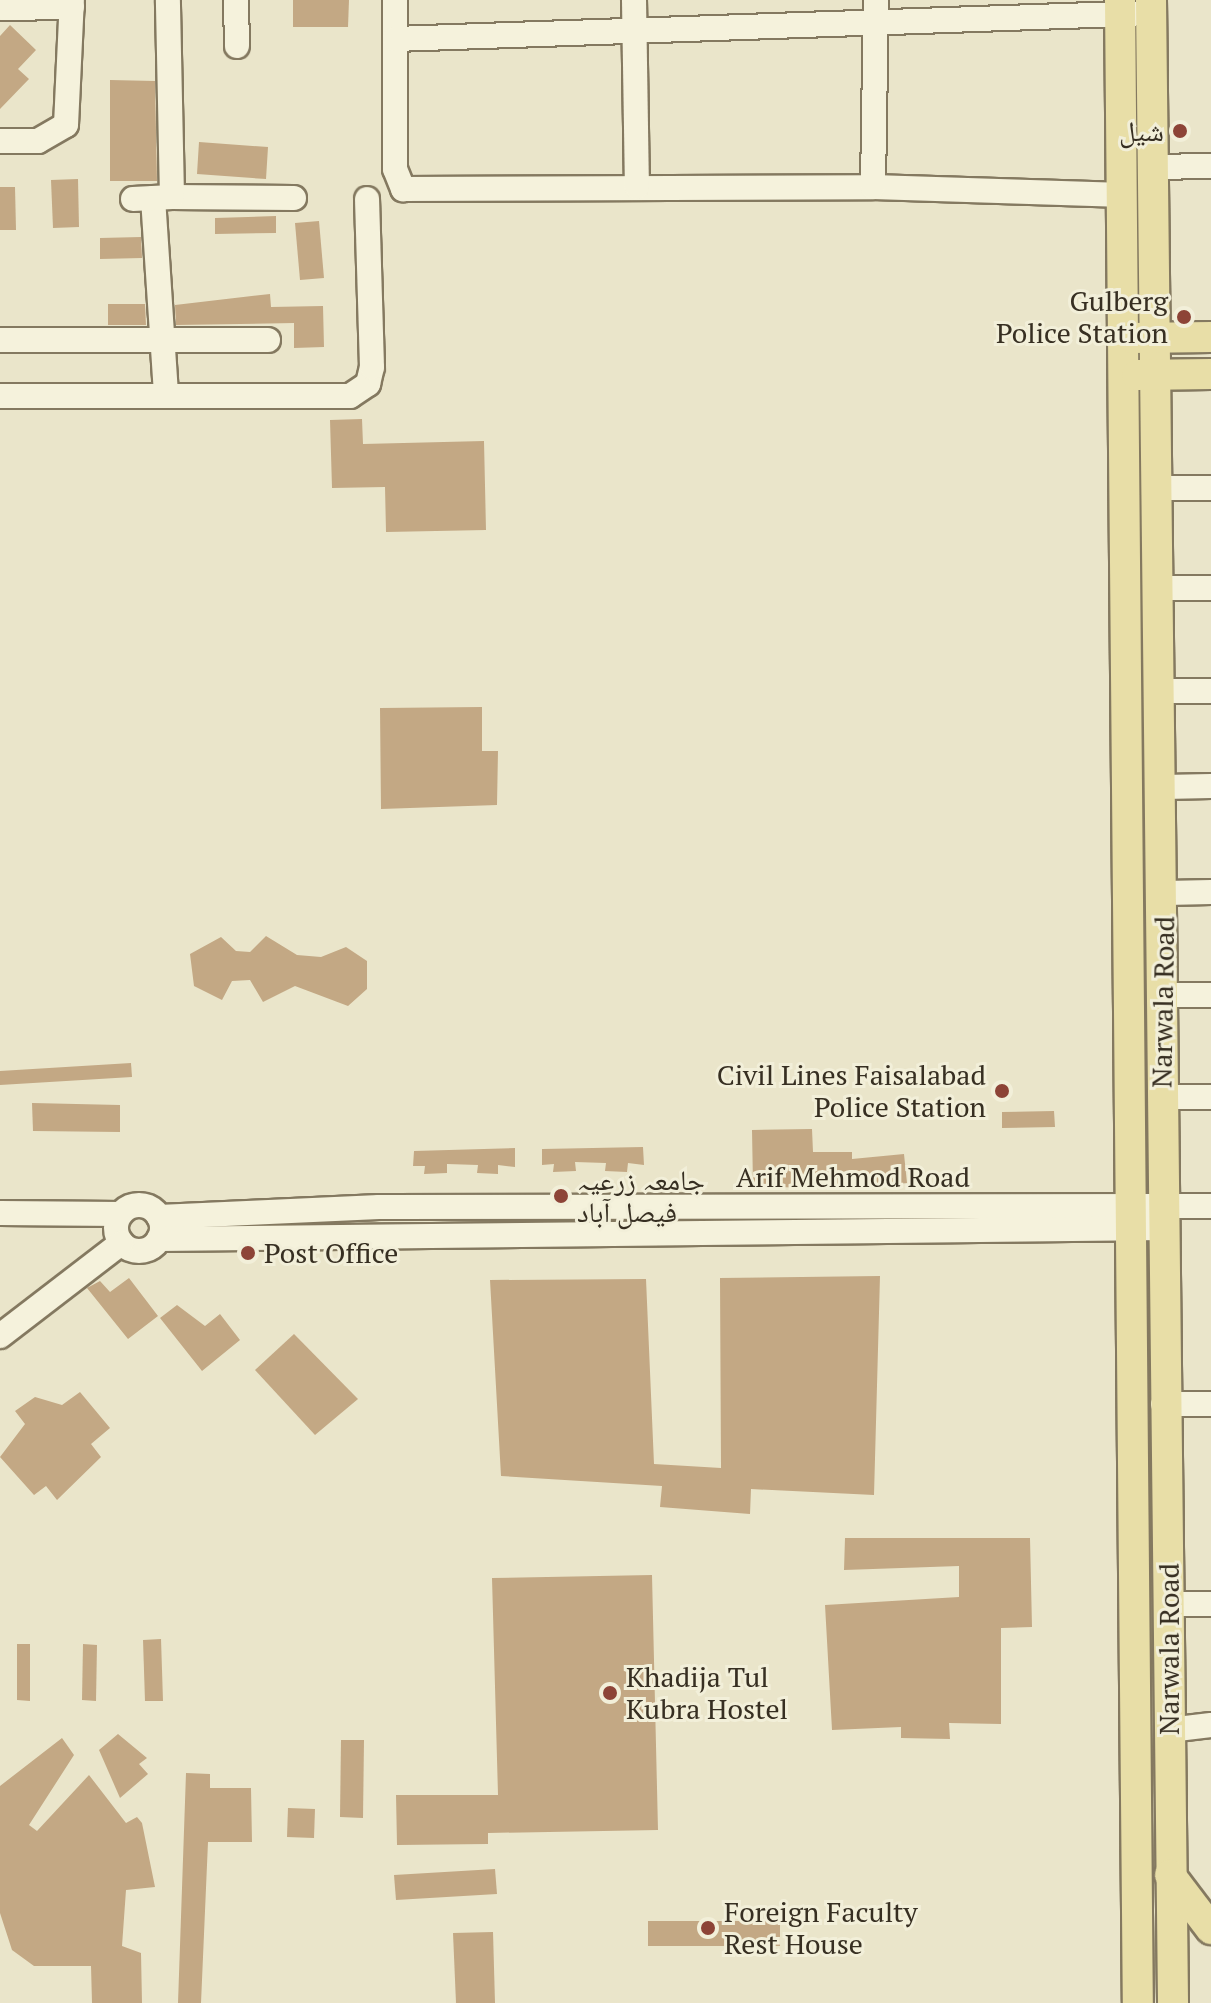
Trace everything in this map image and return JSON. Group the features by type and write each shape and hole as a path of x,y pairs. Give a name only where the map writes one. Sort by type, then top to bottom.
{"main road":[{"name":"Narwala Road","path":"1151,7 1150,167 1166,893 1161,1097 1165,1217 1163,1404 1172,1604 1169,1730 1173,2003"},
{"name":"Narwala Road","path":"1120,9 1124,195 1118,375 1134,1218 1138,2003"},
{"path":"1119,339 1211,337"},
{"path":"1118,375 1211,374"},
{"path":"1170,1875 1211,1929"}],"street":[{"path":"166,396 153,198 168,0"},
{"path":"236,0 237,46"},
{"path":"395,0 395,169 403,189 873,187 1124,195"},
{"path":"634,0 637,187"},
{"path":"873,187 876,0"},
{"path":"0,8 72,3 66,125 38,141 0,141"},
{"path":"395,39 876,27 1151,7"},
{"path":"1150,167 1211,166"},
{"path":"153,198 294,198"},
{"path":"0,396 350,396 368,384 367,199"},
{"path":"0,340 268,340"},
{"path":"1156,488 1211,488"},
{"path":"1160,588 1211,588"},
{"path":"1163,691 1211,691"},
{"path":"1164,787 1211,786"},
{"path":"1166,893 1211,892"},
{"path":"1163,995 1211,995"},
{"path":"1161,1097 1211,1097"},
{"path":"0,1213 120,1214 140,1205 159,1228 444,1235 643,1233 914,1219 1165,1217 1211,1206"},
{"path":"443,1207 444,1235"},
{"name":"Arif Mehmod Road","path":"159,1228 443,1207 643,1207 914,1219"},
{"path":"643,1207 643,1233"},
{"path":"120,1214 121,1243"},
{"path":"121,1243 141,1251 159,1228"},
{"path":"0,1336 121,1243"},
{"path":"1163,1404 1211,1404"},
{"path":"1172,1604 1211,1604"},
{"path":"1169,1730 1211,1725"}],"building":[{"path":"293,0 349,0 348,27 293,27"},
{"path":"10,25 36,50 18,69 29,79 0,109 0,36"},
{"path":"110,80 155,81 157,181 110,181"},
{"path":"199,142 268,147 266,179 197,174"},
{"path":"78,179 79,227 53,228 51,180"},
{"path":"0,187 15,187 16,230 0,230"},
{"path":"276,216 276,233 215,234 215,218"},
{"path":"319,221 324,278 300,280 295,223"},
{"path":"141,237 142,258 100,259 100,238"},
{"path":"270,294 271,307 323,306 324,347 294,348 294,323 176,325 175,305"},
{"path":"108,304 145,304 146,325 108,325"},
{"path":"362,419 363,444 484,441 486,530 386,532 385,487 332,488 330,420"},
{"path":"482,707 482,751 498,751 497,805 381,809 380,708"},
{"path":"266,936 297,955 321,957 346,947 367,961 367,989 348,1006 295,986 263,1002 250,980 232,981 222,1000 194,986 190,954 221,937 236,951 250,952"},
{"path":"131,1063 132,1077 0,1085 0,1071"},
{"path":"32,1103 120,1105 120,1132 33,1131"},
{"path":"1054,1111 1055,1127 1002,1128 1002,1112"},
{"path":"812,1129 813,1152 852,1152 852,1159 904,1154 907,1183 852,1190 753,1186 752,1130"},
{"path":"643,1147 644,1165 628,1163 627,1172 605,1171 606,1163 575,1162 576,1171 553,1172 554,1164 542,1165 542,1149"},
{"path":"515,1148 515,1167 498,1165 498,1174 477,1173 478,1165 447,1164 447,1173 424,1174 425,1166 413,1166 414,1151"},
{"path":"880,1276 874,1495 751,1489 750,1514 660,1507 662,1486 501,1476 490,1280 646,1279 654,1464 721,1468 720,1278"},
{"path":"129,1278 158,1316 128,1339 87,1288 100,1281 110,1292"},
{"path":"177,1305 205,1326 220,1314 240,1340 202,1371 160,1318"},
{"path":"294,1334 358,1399 315,1435 255,1370"},
{"path":"80,1392 110,1428 91,1444 101,1457 57,1500 46,1486 34,1495 0,1457 25,1424 15,1411 35,1397 62,1405"},
{"path":"845,1538 1030,1538 1032,1627 1001,1628 1001,1724 949,1723 950,1739 901,1738 901,1727 832,1730 825,1605 959,1597 959,1566 844,1570"},
{"path":"652,1575 658,1830 488,1833 488,1844 397,1845 396,1795 498,1795 492,1578"},
{"path":"161,1639 163,1701 145,1701 143,1640"},
{"path":"17,1644 30,1644 30,1701 17,1700"},
{"path":"83,1644 97,1645 96,1701 82,1700"},
{"path":"118,1734 147,1758 139,1764 148,1774 120,1798 99,1750"},
{"path":"62,1738 74,1755 29,1825 37,1831 89,1775 126,1823 137,1817 142,1823 155,1887 126,1890 122,1946 141,1953 142,2003 92,2003 91,1966 34,1966 12,1950 0,1913 0,1786"},
{"path":"341,1740 364,1740 363,1818 340,1817"},
{"path":"186,1773 210,1774 210,1788 251,1788 252,1842 208,1842 201,2003 178,2003"},
{"path":"288,1808 315,1809 314,1838 287,1837"},
{"path":"495,1869 497,1894 396,1900 394,1875"},
{"path":"648,1921 780,1921 780,1946 648,1946"},
{"path":"493,1932 495,2003 456,2003 453,1933"}],"place":[{"name":"شیل","path":"1180,131"},
{"name":"Gulberg Police Station","path":"1184,317"},
{"name":"Civil Lines Faisalabad Police Station","path":"1002,1091"},
{"name":"جامعہ زرعیہ فیصل آباد","path":"561,1196"},
{"name":"Post Office","path":"248,1253"},
{"name":"Khadija Tul Kubra Hostel","path":"610,1693"},
{"name":"Foreign Faculty Rest House","path":"708,1928"}]}
